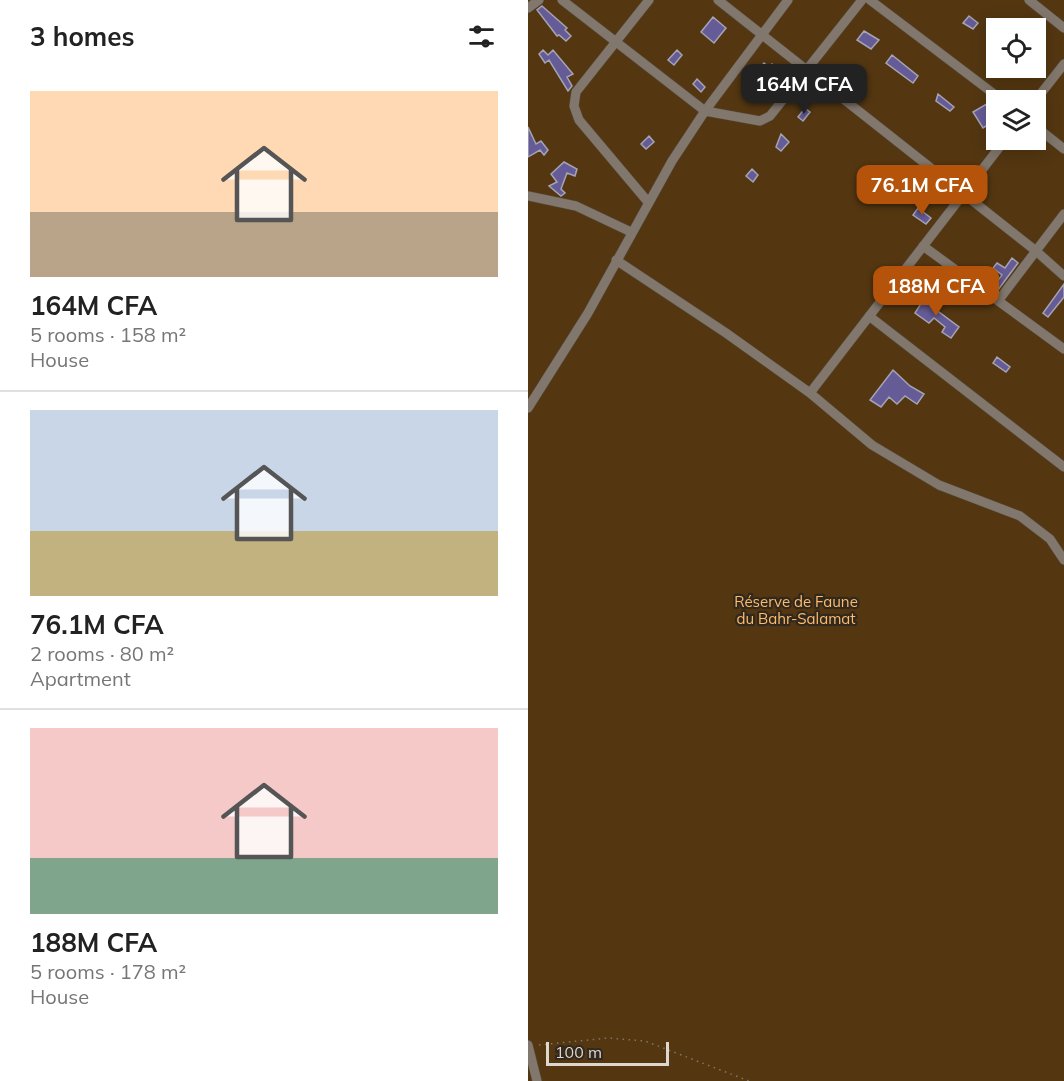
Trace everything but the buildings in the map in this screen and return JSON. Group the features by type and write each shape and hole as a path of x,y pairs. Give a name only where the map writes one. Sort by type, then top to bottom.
{"street":[{"path":"528,8 539,0"},
{"path":"562,0 705,111 766,120 862,0"},
{"path":"648,202 579,120 574,106 576,92 649,0"},
{"path":"718,0 763,33 1064,276"},
{"path":"528,408 588,313 648,202 705,111 788,0"},
{"path":"870,0 989,90"},
{"path":"1029,0 1064,28"},
{"path":"1044,90 1064,64"},
{"path":"1046,135 1064,149"},
{"path":"810,393 997,150"},
{"path":"528,196 576,206 631,232"},
{"path":"998,301 1064,214"},
{"path":"923,246 1064,349"},
{"path":"616,260 726,333 810,393 872,445 939,485 1020,516 1050,538 1064,560"},
{"path":"868,316 1064,467"},
{"path":"528,1045 537,1081"}],"path":[{"path":"528,1045 608,1038 645,1041 748,1081"}],"green space":[{"name":"Réserve de Faune du Bahr-Salamat","path":"528,0 1064,0 1064,1081 528,1081"}]}
